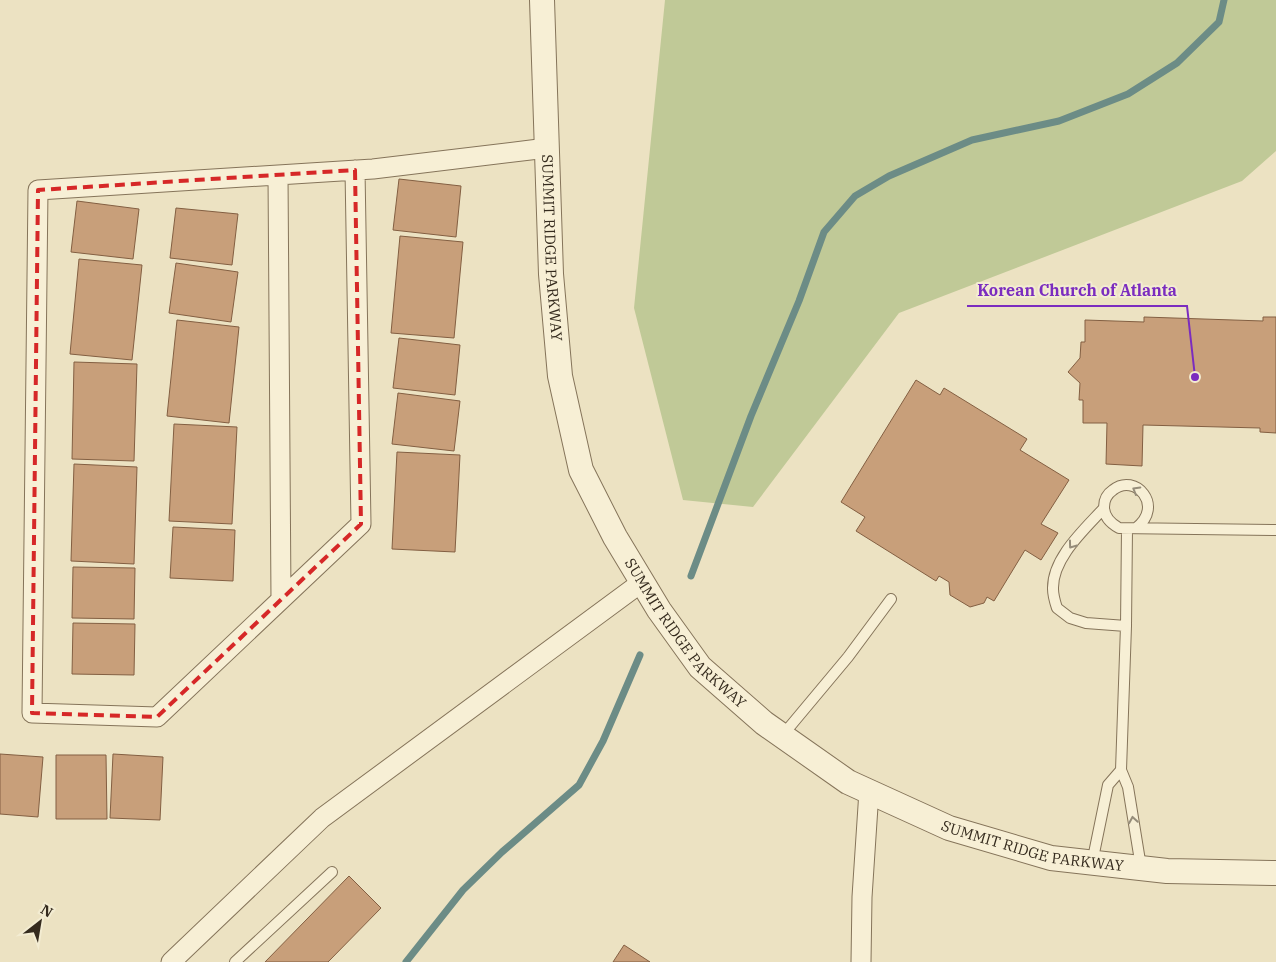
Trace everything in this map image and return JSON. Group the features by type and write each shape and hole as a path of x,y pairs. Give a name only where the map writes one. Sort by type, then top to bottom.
{"street":[{"name":"SUMMIT RIDGE PARKWAY","path":"542,0 551,274 560,376 581,470 615,537 642,582 659,610 700,667 764,724 848,782 949,828 1051,858 1167,872 1276,873"},
{"path":"355,170 361,524 157,716 32,713 38,190 355,170 547,148"},
{"path":"278,175 281,599"},
{"path":"171,962 322,818 642,582"},
{"path":"861,962 862,897 869,791"}],"lane":[{"path":"1131,528 1143,522 1147,515 1148,506 1146,498 1134,486 1116,487 1105,500 1104,508 1106,517 1111,524 1118,528 1276,530"},
{"path":"1104,508 1070,545 1057,570 1053,588 1057,608 1070,618 1086,622 1126,626"},
{"path":"1131,528 1121,770 1128,787 1141,868"},
{"path":"782,736 848,657 891,599"},
{"path":"1092,863 1108,784 1121,770"},
{"path":"235,962 332,872"}],"highlighted area":[{"path":"355,170 361,524 157,717 32,713 38,190"}],"green space":[{"path":"665,0 1276,0 1276,151 1242,181 899,313 753,507 683,500 634,308"}],"building":[{"path":"399,179 461,186 456,237 393,230"},
{"path":"77,201 139,209 133,259 71,252"},
{"path":"176,208 238,214 232,265 170,258"},
{"path":"400,236 463,242 454,338 391,333"},
{"path":"79,259 142,265 132,360 70,354"},
{"path":"176,263 238,272 231,322 169,313"},
{"path":"1144,317 1263,321 1263,317 1276,317 1276,433 1260,432 1260,428 1143,425 1142,466 1106,464 1107,423 1083,423 1083,400 1079,400 1080,383 1068,372 1080,358 1081,342 1085,342 1085,320 1144,322"},
{"path":"177,320 239,327 229,423 167,416"},
{"path":"399,338 460,345 455,395 393,388"},
{"path":"74,362 137,364 134,461 72,459"},
{"path":"916,380 940,395 944,388 1027,439 1020,450 1069,480 1041,524 1058,533 1041,560 1025,550 994,601 987,597 984,603 970,607 950,595 949,582 939,576 936,581 856,531 865,517 841,502"},
{"path":"398,393 460,401 454,451 392,444"},
{"path":"174,424 237,427 232,524 169,521"},
{"path":"397,452 460,455 455,552 392,549"},
{"path":"74,464 137,467 134,564 71,561"},
{"path":"173,527 235,530 233,581 170,578"},
{"path":"73,567 135,568 134,619 72,618"},
{"path":"73,623 135,624 134,675 72,674"},
{"path":"0,754 43,757 38,817 0,814"},
{"path":"113,754 163,757 160,820 110,818"},
{"path":"56,755 106,755 107,819 56,819"},
{"path":"349,876 381,908 328,962 265,962"},
{"path":"624,945 650,962 613,962"}],"waterway":[{"path":"691,576 751,416 799,301 824,232 855,196 889,176 972,140 1059,121 1128,94 1177,63 1219,22 1224,0"},
{"path":"406,962 463,890 502,852 579,785 603,741 640,655"}],"place":[{"name":"Korean Church of Atlanta","path":"1195,377"}]}
